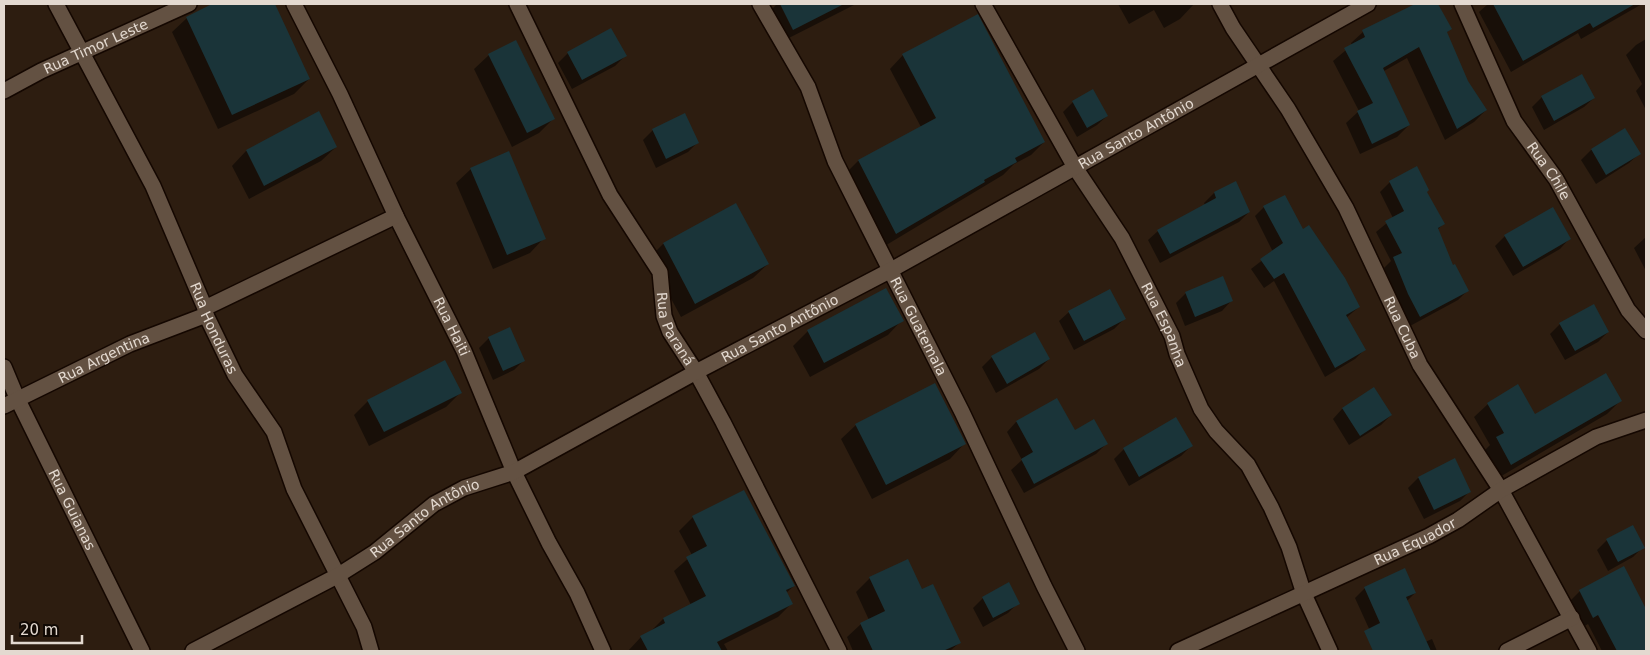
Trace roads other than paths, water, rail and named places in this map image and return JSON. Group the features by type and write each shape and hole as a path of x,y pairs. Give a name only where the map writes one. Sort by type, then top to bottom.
{"street":[{"name":"Rua Honduras","path":"56,4 153,186 235,375 274,432 294,489 364,627 371,651"},
{"name":"Rua Timor Leste","path":"4,91 41,71 83,54 189,4"},
{"name":"Rua Haiti","path":"294,4 340,94 396,216 464,351 514,472 549,543 577,593 602,651"},
{"name":"Rua Paraná","path":"517,4 610,195 660,272 664,316 670,332 696,372 839,651"},
{"name":"Rua Guatemala","path":"760,4 808,86 835,161 891,270 1077,651"},
{"name":"Rua Espanha","path":"983,4 1076,169 1125,244 1172,336 1177,354 1201,409 1216,431 1248,466 1271,507 1288,547 1304,594 1330,651"},
{"name":"Rua Cuba","path":"1220,4 1259,67 1288,109 1346,208 1420,365 1501,490 1589,651"},
{"name":"Rua Santo Antônio","path":"193,651 337,576 375,552 434,504 464,488 514,472 696,372 891,270 1076,169 1368,4"},
{"name":"Rua Chile","path":"1462,4 1514,121 1556,179 1628,310 1646,331"},
{"name":"Rua Argentina","path":"10,402 130,344 206,311 396,216"},
{"name":"Rua Guianas","path":"4,366 10,402 142,651"},
{"name":"Rua Equador","path":"1178,651 1429,536 1458,520 1501,490 1596,437 1646,420"},
{"path":"1508,651 1572,618"}]}
